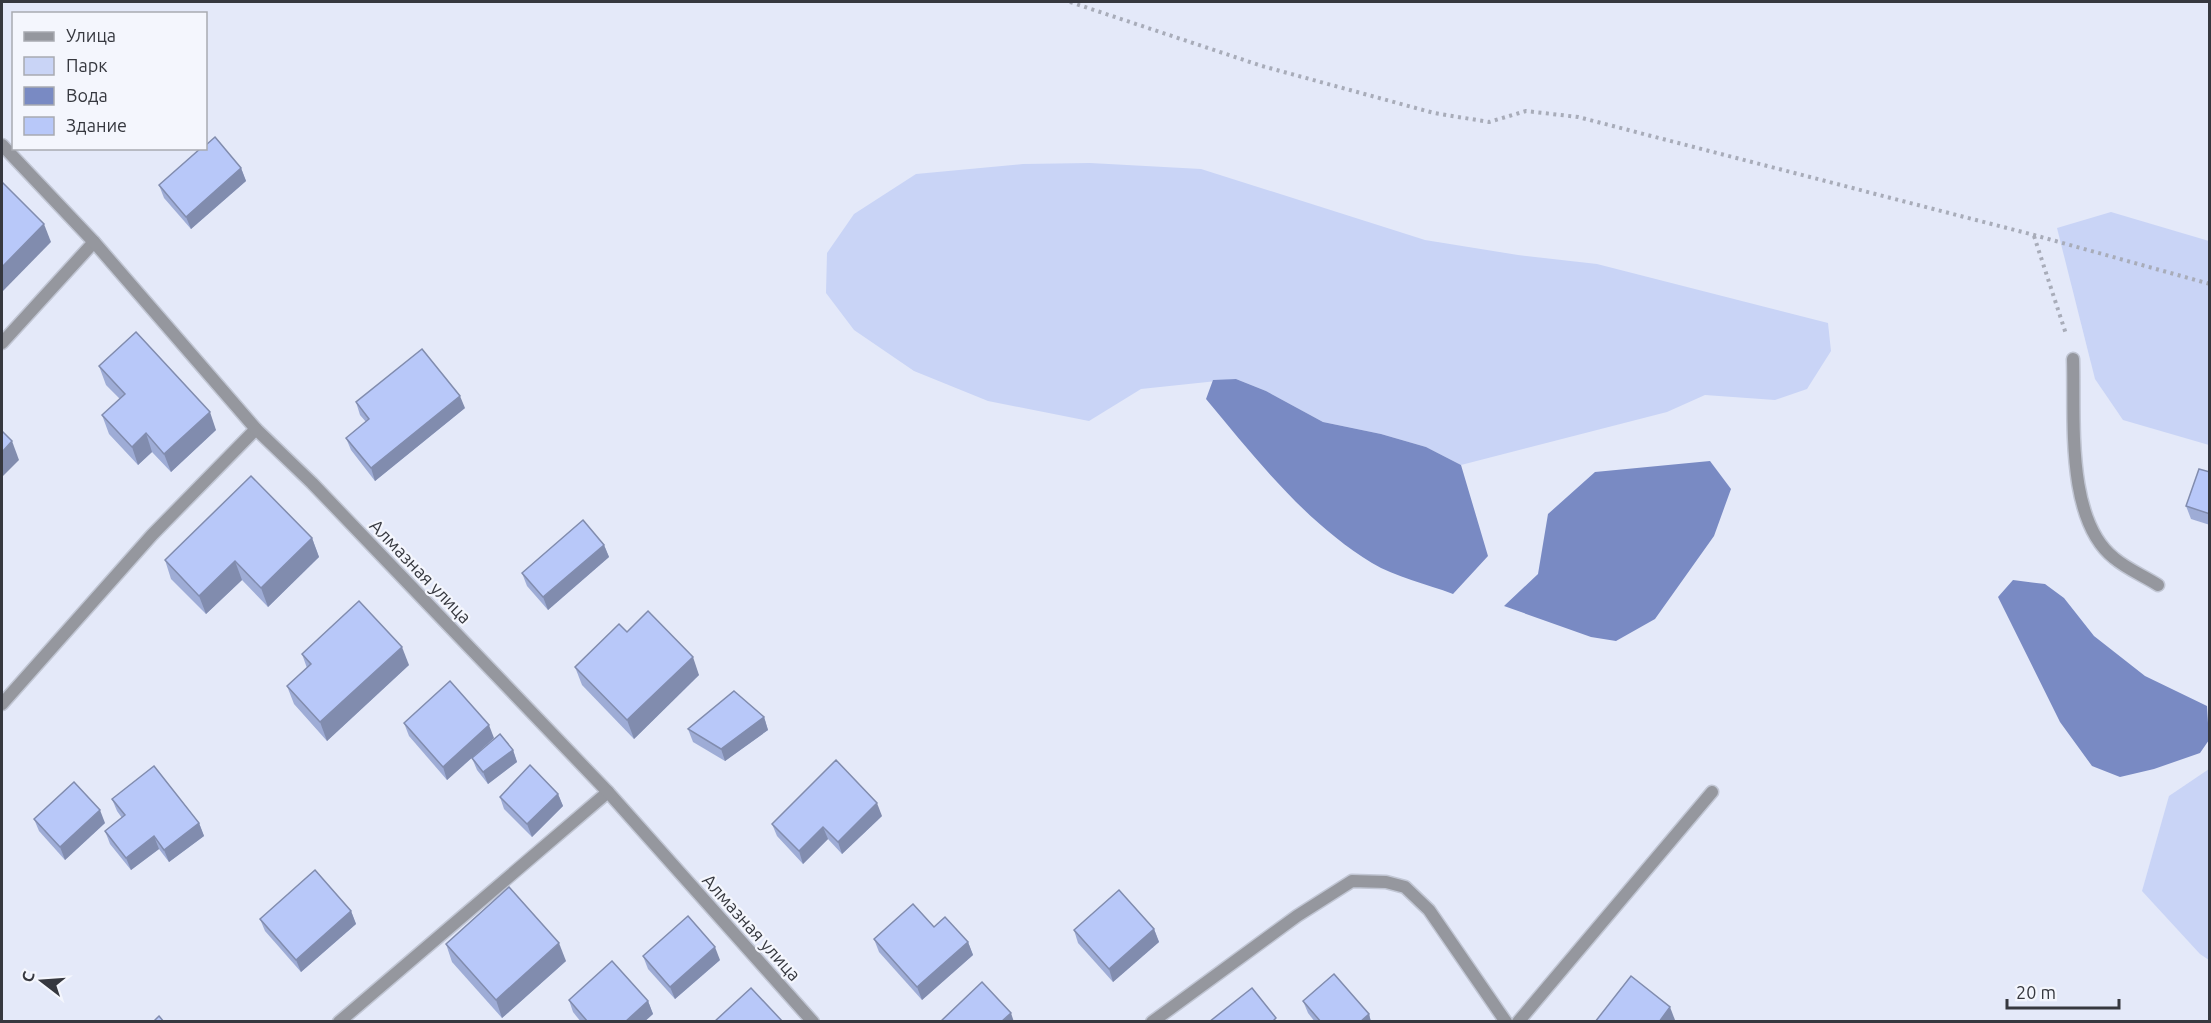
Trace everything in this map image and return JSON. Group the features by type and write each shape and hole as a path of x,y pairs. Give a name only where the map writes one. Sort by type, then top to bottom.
{"street":[{"name":"Алмазная улица","path":"2,145 94,242 256,429 312,483 608,792 813,1022"},
{"path":"2,343 94,242"},
{"path":"2073,359 2078,484 2090,527 2113,558 2158,585"},
{"path":"2,704 152,535 256,429"},
{"path":"339,1022 608,792"},
{"path":"1518,1022 1712,792"},
{"path":"1152,1022 1297,916 1352,881 1386,882 1404,887 1413,895 1429,910 1506,1022"}],"path":[{"path":"1070,2 1262,66 1434,112 1489,122 1526,111 1578,117 2034,235 2210,284"},
{"path":"2034,235 2056,297 2073,359"}],"green space":[{"path":"1090,163 1201,169 1425,240 1518,255 1597,264 1828,323 1831,351 1807,389 1775,400 1705,395 1667,412 1461,465 1426,447 1381,434 1323,422 1266,391 1236,379 1141,389 1089,421 988,401 914,371 854,330 826,293 827,253 854,214 916,174 1023,164"},
{"path":"2111,212 2209,241 2209,445 2123,420 2095,379 2057,228"},
{"path":"2209,769 2209,960 2200,954 2142,891 2169,796"}],"water":[{"path":"1236,379 1266,391 1323,422 1381,434 1426,447 1461,465 1488,556 1453,594 1391,572 1348,547 1303,509 1206,399 1213,380"},
{"path":"1710,461 1731,489 1714,536 1655,619 1616,641 1591,637 1504,606 1538,574 1548,514 1595,472"},
{"path":"2013,580 2045,584 2064,598 2094,636 2145,676 2207,706 2209,740 2200,753 2154,769 2120,777 2092,766 2060,722 1998,597"}],"building":[{"path":"215,137 241,168 186,217 159,185 199,150 207,150 207,144"},
{"path":"2,182 44,224 2,267"},
{"path":"136,332 210,412 164,454 146,433 132,447 102,415 125,394 99,366"},
{"path":"422,349 460,396 371,468 346,438 369,419 356,402"},
{"path":"2,431 12,441 2,452"},
{"path":"2199,469 2210,472 2210,514 2186,506"},
{"path":"251,476 312,538 261,588 235,561 199,596 165,560"},
{"path":"583,520 604,545 543,597 522,573"},
{"path":"359,601 402,647 320,722 287,686 311,664 302,654"},
{"path":"648,611 693,657 627,720 575,667 619,624 627,632"},
{"path":"450,681 489,725 443,767 404,723"},
{"path":"734,691 764,717 721,749 688,729"},
{"path":"500,734 513,750 483,772 472,758"},
{"path":"836,760 877,803 838,842 823,827 799,851 772,824"},
{"path":"530,765 558,794 527,824 500,797"},
{"path":"154,766 199,823 164,850 154,836 126,858 105,831 125,815 112,799"},
{"path":"74,782 100,810 60,847 34,819"},
{"path":"315,870 351,911 296,960 260,919"},
{"path":"509,887 559,943 496,1000 446,944"},
{"path":"1119,890 1154,929 1109,969 1074,930"},
{"path":"913,904 934,927 945,917 968,942 917,987 874,939"},
{"path":"688,916 715,947 670,987 643,956"},
{"path":"612,961 648,1001 625,1022 588,1022 569,1000"},
{"path":"1334,974 1369,1014 1360,1022 1321,1022 1303,1001"},
{"path":"1631,976 1670,1007 1659,1022 1595,1022"},
{"path":"982,982 1011,1013 1001,1022 940,1022"},
{"path":"751,988 783,1022 714,1022"},
{"path":"1252,988 1276,1018 1272,1022 1209,1022"},
{"path":"159,1016 164,1022 153,1022"}]}
